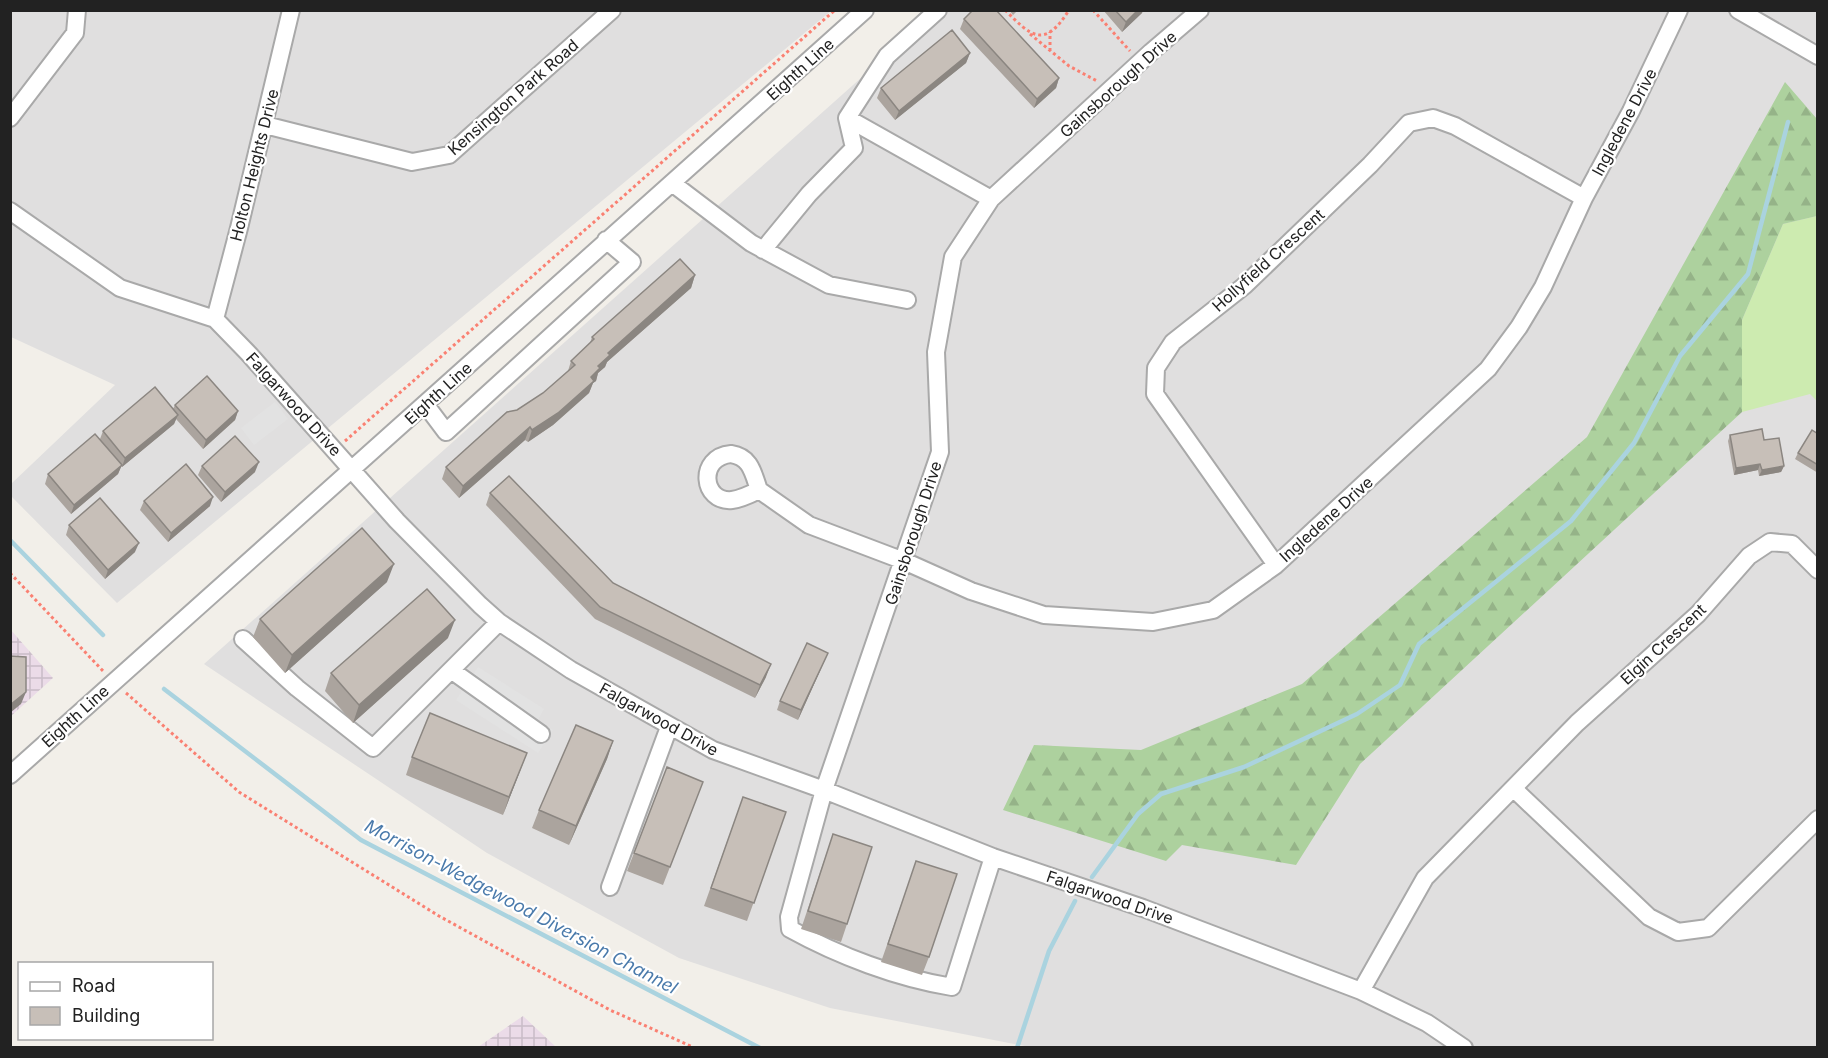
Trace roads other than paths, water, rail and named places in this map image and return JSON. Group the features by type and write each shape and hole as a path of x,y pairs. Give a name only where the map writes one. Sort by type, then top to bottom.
{"street":[{"path":"10,118 75,33 77,10"},
{"name":"Holton Heights Drive","path":"215,319 265,125 291,10"},
{"name":"Kensington Park Road","path":"265,125 412,162 449,155 612,10"},
{"name":"Eighth Line","path":"10,775 865,10"},
{"path":"763,250 809,194 854,148 847,118 887,56 938,10"},
{"name":"Gainsborough Drive","path":"993,857 952,987 923,982 821,946 790,929 789,917 824,790 940,452 936,352 953,257 991,199 1111,88 1200,10"},
{"name":"Ingledene Drive","path":"759,490 810,525 904,561 971,591 1044,615 1153,622 1213,610 1276,565 1488,369 1520,327 1543,287 1584,198 1631,111 1678,10"},
{"path":"1738,10 1818,56"},
{"path":"847,118 991,199"},
{"name":"Hollyfield Crescent","path":"1276,565 1155,394 1156,368 1173,342 1244,286 1370,165 1408,123 1433,118 1455,126 1584,198"},
{"path":"672,183 763,250 829,285 907,300"},
{"name":"Falgarwood Drive","path":"10,212 120,288 215,319 249,354 397,521 499,621 571,670 669,727 713,750 824,790 993,857 1143,908 1361,991 1427,1023 1464,1047"},
{"path":"425,404 446,432 632,262 606,240"},
{"name":"Elgin Crescent","path":"1361,991 1425,878 1577,723 1698,614 1749,556 1770,542 1792,544 1818,570"},
{"path":"243,639 297,688 373,748 499,621"},
{"path":"452,669 541,734"},
{"path":"610,887 669,727"},
{"path":"1514,789 1649,917 1678,932 1708,928 1818,819"}],"waterway":[{"path":"1092,877 1138,814 1161,794 1244,767 1357,714 1400,685 1419,644 1571,521 1634,443 1680,356 1748,274 1788,122"},
{"name":"Morrison-Wedgewood Diversion Channel","path":"10,540 103,635"},
{"name":"Morrison-Wedgewood Diversion Channel","path":"164,689 361,840 760,1048"},
{"path":"1017,1048 1049,951 1075,901"}]}
